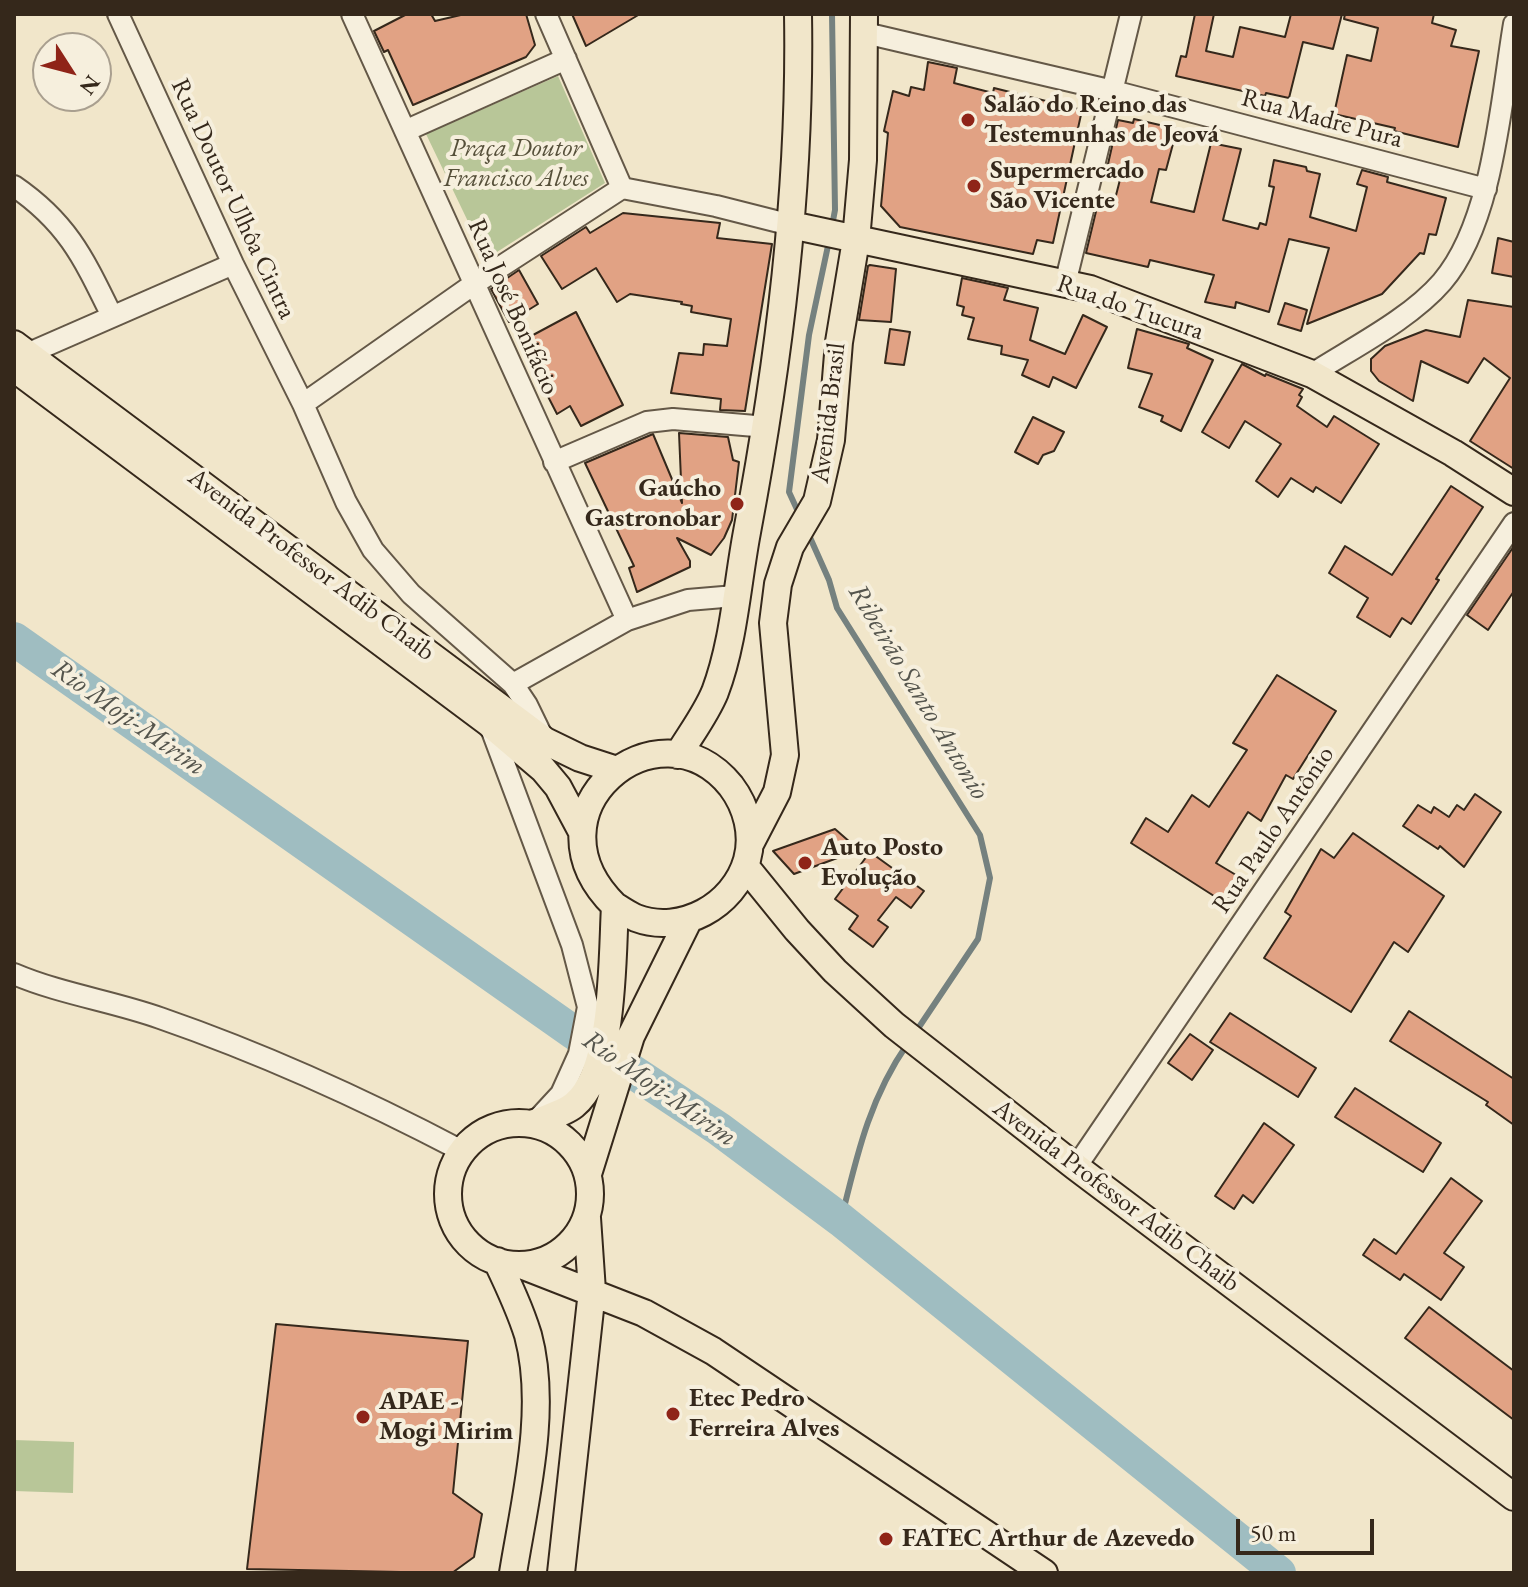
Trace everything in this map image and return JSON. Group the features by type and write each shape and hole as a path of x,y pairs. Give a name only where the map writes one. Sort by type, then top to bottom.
{"main road":[{"path":"678,755 713,696 726,658 767,427 798,226 798,14"},
{"name":"Avenida Brasil","path":"747,855 777,792 785,755 773,623 778,584 790,547 817,501 831,440 839,342 863,160 864,24"},
{"name":"Rua do Tucura","path":"798,226 1090,289 1312,374 1453,453 1514,492"},
{"name":"Avenida Professor Adib Chaib","path":"18,355 489,723 543,769 558,787 582,832"},
{"name":"Avenida Professor Adib Chaib","path":"18,355 545,741 580,758 617,770"},
{"path":"678,755 702,762 723,776 739,796 748,819 747,855 736,884 708,912 663,923 638,919 615,906 600,891 589,873 583,853 582,832 587,808 599,787 617,770 646,757 678,755"},
{"name":"Avenida Professor Adib Chaib","path":"747,855 797,930 894,1025 1076,1167 1511,1488"},
{"path":"561,1573 592,1291 587,1218 590,1204 588,1174 605,1080 598,1014 615,906"},
{"path":"534,1123 574,1106 586,1091 605,1080 631,1036 689,919"},
{"path":"588,1174 577,1151 558,1133 534,1123 510,1122 486,1130 462,1151 453,1166 447,1190 450,1215 462,1237 480,1254 592,1291 644,1313 713,1351 1044,1573"},
{"path":"509,1263 542,1262 561,1252 576,1237 587,1218"},
{"path":"509,1263 516,1300 529,1338 536,1397 528,1479 513,1573"}],"street":[{"name":"Rua Doutor Ulhôa Cintra","path":"118,14 233,264 303,404 346,502 373,550 411,594 513,684 545,741"},
{"name":"Rua José Bonifácio","path":"352,14 627,620"},
{"path":"303,404 474,284 622,188 546,14"},
{"path":"1065,284 1131,14"},
{"name":"Rua Madre Pura","path":"864,24 1486,189"},
{"path":"1312,374 1414,308 1443,282 1468,242 1486,189 1514,24"},
{"path":"405,131 566,59"},
{"path":"14,186 60,224 81,252 112,316"},
{"name":"Rua do Tucura","path":"622,188 798,226"},
{"path":"18,355 233,264"},
{"path":"554,462 647,422 673,419 767,427"},
{"name":"Rua Paulo Antônio","path":"1076,1167 1514,523"},
{"path":"513,684 627,620 688,600 735,596"},
{"path":"489,723 598,1014 561,1094 534,1123"},
{"path":"14,974 63,991 160,1017 294,1069 462,1151"}],"green space":[{"name":"Praça Doutor Francisco Alves","path":"558,76 605,183 486,259 426,134"},
{"path":"14,1440 74,1442 73,1493 14,1491"}],"building":[{"path":"407,14 431,14 435,21 465,14 526,14 535,45 526,57 413,105 388,50 384,52 374,31"},
{"path":"572,14 640,14 586,46"},
{"path":"1195,14 1214,14 1206,51 1233,57 1240,27 1285,37 1291,14 1342,14 1333,49 1303,42 1289,98 1266,93 1265,96 1176,76 1181,56 1186,57"},
{"path":"1345,14 1434,14 1432,23 1456,30 1451,46 1479,51 1458,147 1334,114 1347,55 1371,61 1378,28 1344,19"},
{"name":"Supermercado São Vicente","path":"928,62 957,68 954,83 993,93 994,88 1082,110 1053,243 1037,240 1033,254 900,227 881,206 888,133 884,131 893,91 909,96 911,87 924,90"},
{"path":"1134,119 1177,129 1166,170 1159,169 1151,202 1194,212 1211,143 1241,149 1223,220 1258,229 1260,223 1266,225 1274,187 1269,186 1274,160 1306,167 1307,171 1320,174 1310,217 1356,231 1367,187 1357,184 1362,170 1388,177 1387,182 1446,198 1436,235 1429,234 1424,254 1420,253 1382,294 1307,324 1329,248 1289,239 1269,312 1236,302 1235,308 1205,302 1214,275 1150,260 1148,267 1086,253 1099,199 1114,203 1123,168 1108,164 1118,120 1133,123"},
{"path":"623,213 720,223 717,238 772,244 745,411 720,410 721,399 671,393 679,353 703,355 704,344 727,346 731,319 691,312 692,306 682,302 630,294 617,302 596,268 562,289 541,256 586,227 590,233"},
{"path":"1498,238 1514,242 1514,277 1492,273"},
{"path":"870,265 896,269 891,322 859,320"},
{"path":"519,270 538,304 509,322 491,289"},
{"path":"962,278 1008,288 1004,300 1038,308 1030,340 1065,354 1083,315 1107,327 1076,388 1053,377 1049,387 1022,375 1028,360 1001,354 1002,346 968,339 974,318 962,315 964,307 957,305"},
{"path":"1468,300 1514,307 1514,469 1470,441 1510,378 1484,358 1468,383 1421,361 1413,401 1379,381 1371,371 1371,359 1385,346 1426,330 1460,337"},
{"path":"1285,303 1307,310 1301,331 1278,324"},
{"path":"576,312 623,405 581,426 570,406 557,414 520,342"},
{"path":"890,329 910,332 904,365 885,363"},
{"path":"1137,329 1189,344 1187,348 1213,360 1181,431 1161,421 1163,416 1139,407 1152,374 1128,368"},
{"path":"1242,364 1303,389 1297,406 1327,427 1334,416 1379,444 1341,503 1316,487 1313,492 1291,478 1278,497 1256,481 1281,444 1245,421 1229,448 1202,432"},
{"path":"1033,417 1064,432 1054,451 1043,455 1038,464 1015,452"},
{"path":"679,433 728,437 733,460 739,462 732,520 724,538 711,555 677,538 690,561 690,567 637,592 629,568 634,566 585,463 653,434 682,503"},
{"path":"1451,486 1483,507 1411,624 1402,618 1390,637 1357,617 1368,598 1329,573 1345,546 1392,575"},
{"path":"1514,546 1514,591 1488,630 1467,615"},
{"path":"1277,675 1336,711 1293,779 1286,775 1261,821 1248,812 1216,863 1241,878 1225,903 1131,843 1146,818 1168,832 1192,795 1209,807 1247,750 1233,743"},
{"path":"1475,794 1501,812 1464,867 1440,846 1438,849 1403,826 1418,805 1431,813 1434,807 1449,817 1457,805 1464,810"},
{"name":"Auto Posto Evolução","path":"835,829 859,850 794,874 773,851"},
{"path":"1353,833 1444,896 1408,952 1394,942 1351,1012 1264,958 1291,916 1285,912 1321,849 1334,858"},
{"path":"870,852 924,891 911,908 896,897 878,920 888,927 873,947 849,929 858,916 835,899"},
{"path":"1409,1011 1514,1079 1514,1125 1486,1105 1488,1102 1390,1041"},
{"path":"1230,1013 1316,1068 1298,1097 1210,1042"},
{"path":"1190,1034 1213,1050 1192,1080 1168,1063"},
{"path":"1355,1088 1441,1143 1423,1172 1335,1117"},
{"path":"1264,1123 1294,1145 1253,1203 1243,1195 1234,1209 1215,1196"},
{"path":"1451,1178 1482,1201 1444,1253 1464,1267 1441,1300 1404,1274 1400,1280 1363,1255 1374,1239 1396,1254"},
{"path":"1429,1307 1514,1371 1514,1420 1405,1338"},
{"name":"APAE - Mogi Mirim","path":"276,1324 468,1341 453,1493 482,1514 474,1557 452,1573 247,1569"}],"waterway":[{"name":"Ribeirão Santo Antonio","path":"832,14 835,210 832,226"},
{"name":"Ribeirão Santo Antonio","path":"800,516 789,492 809,335 829,241"},
{"name":"Ribeirão Santo Antonio","path":"808,533 829,580 837,608 980,835 990,878 978,939 915,1033"},
{"name":"Rio Moji-Mirim","path":"14,639 573,1032 719,1129 841,1220 1279,1573"},
{"name":"Ribeirão Santo Antonio","path":"841,1220 874,1106 908,1043"}],"place":[{"name":"Salão do Reino das Testemunhas de Jeová","path":"968,120"},
{"name":"Supermercado São Vicente","path":"974,186"},
{"name":"Gaúcho Gastronobar","path":"737,504"},
{"name":"Auto Posto Evolução","path":"805,863"},
{"name":"Etec Pedro Ferreira Alves","path":"673,1414"},
{"name":"APAE - Mogi Mirim","path":"363,1417"},
{"name":"FATEC Arthur de Azevedo","path":"886,1539"}]}
